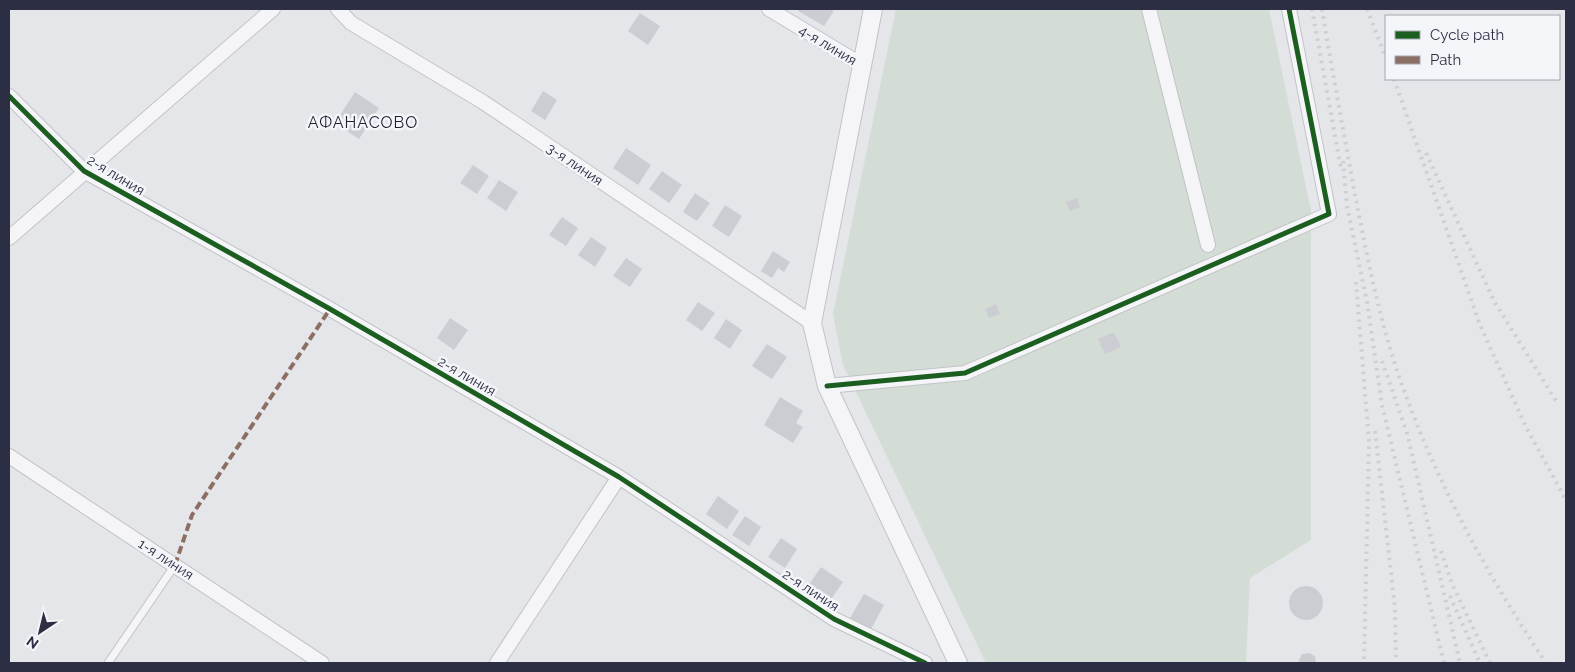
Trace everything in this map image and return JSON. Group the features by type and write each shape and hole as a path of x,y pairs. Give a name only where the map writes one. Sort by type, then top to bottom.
{"street":[{"path":"9,238 273,9"},
{"name":"3-я линия","path":"338,9 351,23 483,102 812,323"},
{"name":"4-я линия","path":"769,9 862,66"},
{"path":"873,9 812,323 827,386 958,663"},
{"path":"1149,9 1208,245"},
{"path":"827,386 965,373 1330,214 1290,9"},
{"name":"2-я линия","path":"9,96 84,171 330,309 618,476 834,619 925,663"},
{"name":"1-я линия","path":"9,456 322,663"},
{"path":"497,663 618,476"}],"lane":[{"path":"108,663 174,565"}],"shaded area":[{"path":"896,9 1269,9 1311,211 1311,540 1250,578 1246,663 986,663 843,365 833,314"}],"building":[{"path":"799,9 830,9 834,11 824,26 798,11"},
{"path":"640,13 660,26 648,45 628,31"},
{"path":"543,91 557,100 545,120 531,111"},
{"path":"355,92 379,108 359,139 335,123"},
{"path":"626,148 651,165 638,185 613,168"},
{"path":"473,165 489,176 477,194 460,183"},
{"path":"662,171 682,185 669,203 649,189"},
{"path":"499,180 518,192 506,211 487,198"},
{"path":"695,193 710,203 697,221 683,212"},
{"path":"1077,198 1080,207 1070,211 1066,202"},
{"path":"725,205 742,216 729,237 712,226"},
{"path":"562,217 578,228 566,246 549,235"},
{"path":"591,237 607,248 595,267 578,255"},
{"path":"773,251 790,262 784,272 778,268 772,278 761,271"},
{"path":"626,258 642,269 630,287 613,276"},
{"path":"698,302 715,313 702,331 686,320"},
{"path":"996,304 1000,314 989,318 985,309"},
{"path":"450,318 468,330 454,350 437,338"},
{"path":"726,319 742,330 730,349 714,338"},
{"path":"1114,332 1121,347 1105,354 1098,339"},
{"path":"767,344 787,357 772,379 752,366"},
{"path":"780,397 803,411 796,423 803,427 793,443 764,425"},
{"path":"718,496 739,511 727,529 706,514"},
{"path":"745,516 761,527 749,546 732,535"},
{"path":"781,538 797,549 785,568 768,557"},
{"path":"821,567 843,582 830,601 808,586"},
{"path":"1306,586 1313,587 1318,591 1322,596 1322,610 1318,615 1313,619 1306,620 1299,619 1294,615 1290,610 1289,603 1290,596 1294,591 1299,587"},
{"path":"864,594 884,605 871,629 850,618"},
{"path":"1309,653 1315,656 1316,663 1299,663 1302,654"}],"railway":[{"path":"1312,9 1341,169"},
{"path":"1322,9 1365,245 1382,320 1396,369 1434,464 1467,532 1505,598 1546,663"},
{"path":"1367,9 1385,55"},
{"path":"1394,80 1480,325 1526,427 1566,500"},
{"path":"1426,153 1494,301 1556,401"},
{"path":"1343,161 1347,206 1367,302 1382,405 1444,663"},
{"path":"1356,282 1369,442 1364,663"},
{"path":"1382,361 1407,433 1460,663"},
{"path":"1375,431 1395,608 1396,663"},
{"path":"1441,551 1452,584 1490,663"},
{"path":"1450,596 1480,663"}],"marked path":[{"path":"175,565 192,515 330,309"}],"cycle path":[{"path":"827,386 965,373 1329,214 1289,9"},
{"path":"9,96 84,171 330,309 619,477 834,619 925,663"}],"district":[{"name":"АФАНАСОВО","path":"363,122"}]}
